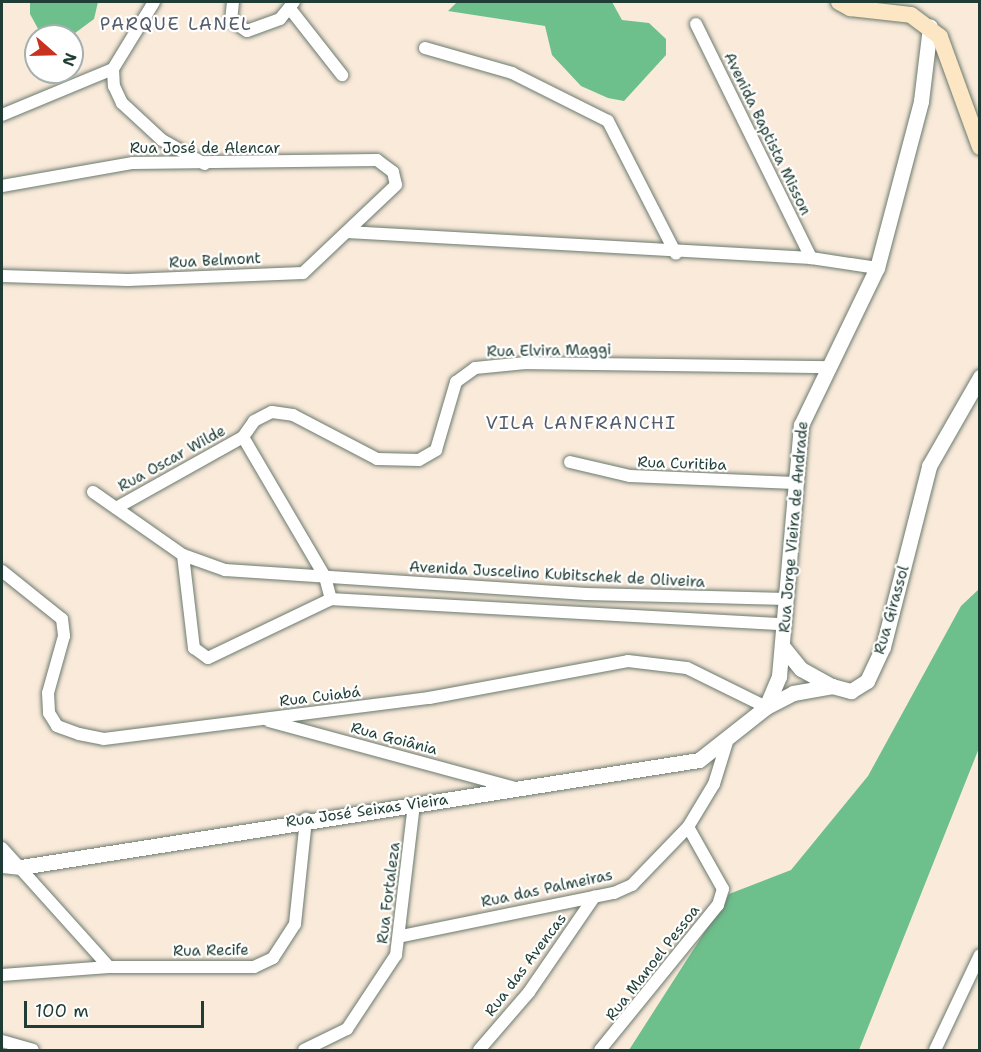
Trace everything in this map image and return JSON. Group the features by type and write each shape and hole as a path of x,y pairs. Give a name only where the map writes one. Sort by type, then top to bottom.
{"main road":[{"path":"839,2 850,8 911,15 930,27 940,37 980,147"}],"street":[{"path":"2,115 113,69 154,2"},
{"path":"233,2 231,20 247,31 293,6 342,75"},
{"name":"Avenida Baptista Misson","path":"696,24 811,258"},
{"name":"Rua Jorge Vieira de Andrade","path":"726,742 766,707 780,676 801,425 827,366 877,268 921,101 930,27"},
{"path":"425,48 512,73 609,121 676,254"},
{"path":"113,69 122,103 162,140 208,166"},
{"name":"Rua José de Alencar","path":"2,186 133,164 208,166 377,160 393,172 396,185"},
{"name":"Rua Belmont","path":"2,276 128,280 303,273 396,185"},
{"path":"347,232 676,254 811,258 877,268"},
{"name":"Rua Elvira Maggi","path":"243,437 255,421 283,414 377,459 419,460 436,450 456,382 475,368 526,363 827,366"},
{"name":"Rua Girassol","path":"766,707 793,693 832,686 859,689 877,661 929,466 980,377"},
{"path":"243,437 325,577 331,599"},
{"name":"Rua Oscar Wilde","path":"116,508 243,437"},
{"name":"Rua Curitiba","path":"570,462 630,477 795,483"},
{"name":"Avenida Juscelino Kubitschek de Oliveira","path":"93,492 183,555 225,570 586,594 787,599"},
{"path":"183,555 194,648 216,657 331,599 587,615 785,624"},
{"name":"Rua Cuiabá","path":"2,571 62,619 64,636 48,693 49,713 57,726 104,739 262,719 650,660 687,668 766,707"},
{"path":"586,594 587,615"},
{"path":"783,647 801,669 832,686"},
{"name":"Rua Goiânia","path":"262,719 517,788"},
{"name":"Rua José Seixas Vieira","path":"2,865 21,867 306,819 414,805 699,760 726,742"},
{"name":"Rua das Palmeiras","path":"402,936 595,896 632,885 688,827 714,784 726,742"},
{"name":"Rua Fortaleza","path":"304,1050 340,1034 366,1008 402,936 414,805"},
{"name":"Rua Recife","path":"2,975 109,967 254,967 273,958 295,924 306,819"},
{"name":"Rua Manoel Pessoa","path":"600,1050 718,905 723,890 688,827"},
{"path":"2,848 109,967"},
{"name":"Rua das Avencas","path":"479,1050 529,992 595,896"},
{"path":"935,1050 977,972 980,955"},
{"path":"2,1041 33,1050"}],"green space":[{"path":"30,2 98,2 94,19 84,26 84,24 35,24 30,14"},
{"path":"457,2 612,2 622,20 649,23 666,39 666,55 624,101 608,98 581,86 552,55 545,26 448,11"},
{"path":"979,589 979,748 859,1050 629,1050 729,894 791,870 868,776 961,606"}],"district":[{"name":"PARQUE LANEL","path":"176,24"},
{"name":"VILA LANFRANCHI","path":"581,423"}]}
